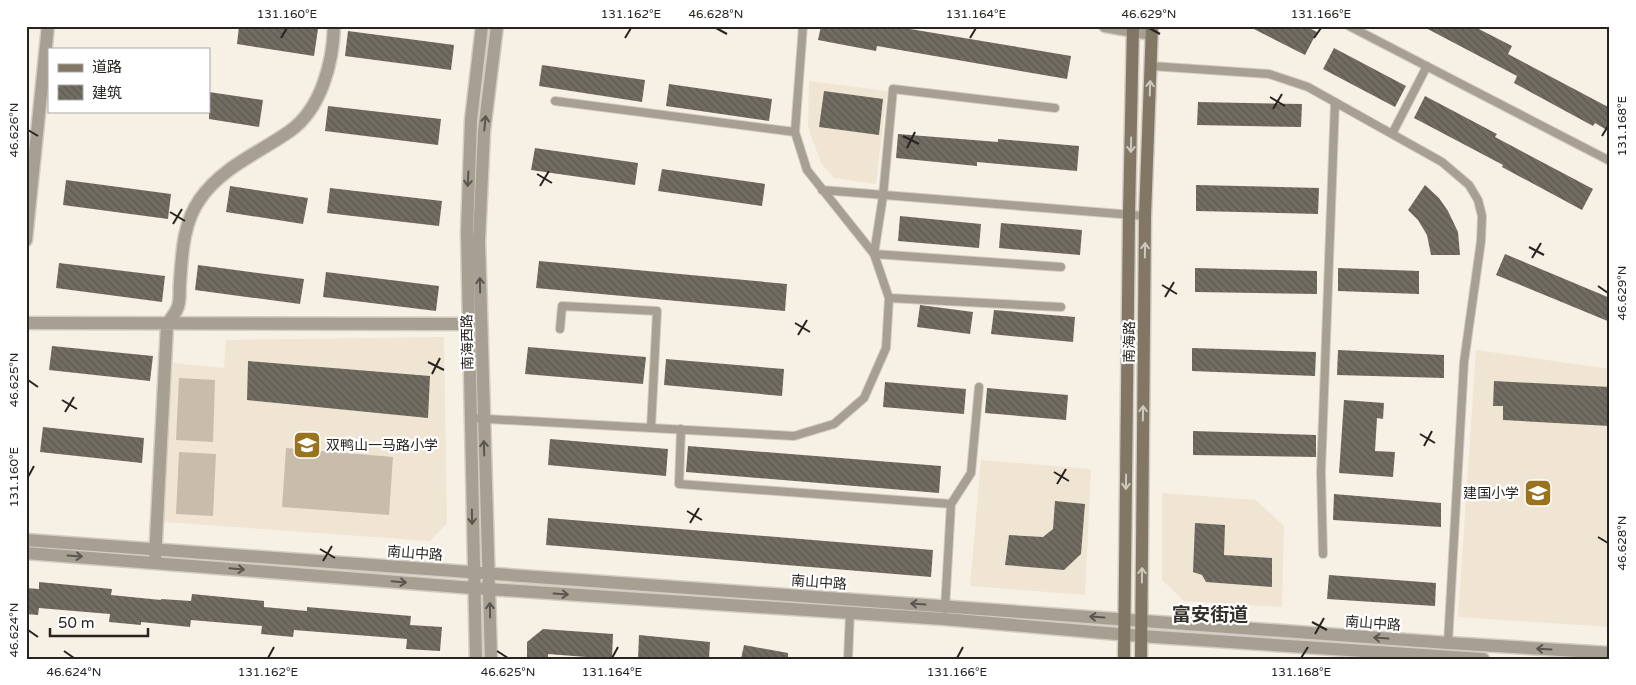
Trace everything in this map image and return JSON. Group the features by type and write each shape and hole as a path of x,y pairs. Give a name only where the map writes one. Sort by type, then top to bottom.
{"main road":[{"name":"南海路","path":"1124,659 1133,29"},
{"name":"南海路","path":"1141,659 1145,216 1152,30"}],"street":[{"path":"26,240 48,26"},
{"path":"155,562 167,325 178,307 184,239 189,218 200,198 216,181 230,169 291,130 314,104 321,89 332,53 334,26"},
{"name":"南海西路","path":"476,659 468,324 468,183 472,111 482,26"},
{"name":"南海西路","path":"491,659 479,241 484,131 497,26"},
{"path":"1104,26 1152,30"},
{"path":"26,323 167,325 468,324"},
{"name":"南山中路","path":"26,540 1448,643 1610,652"},
{"name":"南山中路","path":"26,553 473,588 944,619 1124,635 1418,657 1483,659"}],"lane":[{"path":"470,418 794,436 834,424 864,398 886,348 889,298 874,254 807,170 795,132 803,26"},
{"path":"1349,26 1610,161"},
{"path":"1151,66 1269,74 1308,87 1442,162 1469,185 1478,200 1482,216 1481,241 1464,362 1448,643"},
{"path":"1392,134 1427,66"},
{"path":"874,254 883,196 893,89 1055,108"},
{"path":"555,101 795,132"},
{"path":"1323,554 1321,472 1335,102"},
{"path":"822,190 1145,216"},
{"path":"874,254 1061,267"},
{"path":"889,298 1061,307"},
{"path":"560,329 562,306 657,311 651,428"},
{"path":"944,619 951,504 971,473 979,387"},
{"path":"681,429 679,484 951,504"},
{"path":"848,659 850,613"}],"shaded area":[{"path":"809,81 887,91 876,184 834,178 821,163 808,127"},
{"name":"双鸭山一马路小学","path":"444,337 447,524 430,541 164,522 173,363 224,368 226,340"},
{"name":"建国小学","path":"1476,350 1610,369 1610,627 1458,617"},
{"path":"179,378 215,380 213,442 176,440"},
{"path":"286,448 393,457 389,515 282,507"},
{"path":"179,452 216,454 213,516 176,514"},
{"path":"981,460 1091,469 1085,595 970,586"},
{"path":"1162,493 1256,500 1284,526 1282,607 1184,601 1162,580"}],"building":[{"path":"239,26 298,26 318,29 314,56 237,44"},
{"path":"821,26 864,26 880,29 880,26 892,26 1071,56 1067,79 877,46 876,51 818,40"},
{"path":"1248,26 1305,26 1317,32 1305,55"},
{"path":"1422,26 1473,26 1512,46 1508,54 1610,108 1610,132 1595,123 1593,126 1514,83 1517,76"},
{"path":"348,31 454,45 451,70 345,56"},
{"path":"1334,48 1406,86 1395,107 1323,69"},
{"path":"542,65 645,80 642,102 539,86"},
{"path":"669,84 772,99 769,121 666,106"},
{"path":"824,91 883,99 879,135 819,127"},
{"path":"210,92 263,100 259,127 209,119"},
{"path":"1425,96 1497,134 1495,137 1593,189 1582,210 1502,167 1503,165 1414,118"},
{"path":"1198,102 1302,104 1301,127 1197,125"},
{"path":"328,106 441,119 438,145 325,131"},
{"path":"898,134 998,142 998,139 1079,146 1077,171 977,162 977,166 896,158"},
{"path":"535,148 638,163 635,185 531,170"},
{"path":"662,169 765,184 762,206 658,191"},
{"path":"66,180 171,194 168,219 63,205"},
{"path":"1196,185 1319,188 1318,214 1196,211"},
{"path":"1425,185 1439,198 1448,211 1458,232 1460,255 1431,255 1427,235 1418,220 1408,210"},
{"path":"230,186 308,198 303,224 226,212"},
{"path":"330,188 442,201 439,226 327,213"},
{"path":"900,216 981,224 979,248 898,241"},
{"path":"1001,223 1082,230 1080,255 999,248"},
{"path":"1505,254 1610,298 1610,322 1496,275"},
{"path":"539,261 787,284 785,311 536,288"},
{"path":"59,263 165,276 162,302 56,288"},
{"path":"198,265 304,279 300,304 195,290"},
{"path":"1195,268 1317,271 1317,294 1195,292"},
{"path":"1338,268 1419,271 1419,294 1338,291"},
{"path":"326,272 439,286 436,311 323,297"},
{"path":"920,305 973,312 970,334 917,327"},
{"path":"994,310 1075,317 1073,342 991,334"},
{"path":"52,346 153,356 150,381 49,370"},
{"path":"528,347 646,357 643,384 525,374"},
{"path":"1192,348 1316,352 1315,376 1192,371"},
{"path":"1338,350 1444,355 1444,378 1337,375"},
{"path":"666,359 784,369 782,396 664,385"},
{"path":"248,361 430,376 428,418 247,400"},
{"path":"1494,381 1610,387 1610,426 1503,420 1503,406 1493,406"},
{"path":"885,382 966,389 964,414 883,407"},
{"path":"987,388 1068,395 1066,420 985,413"},
{"path":"1344,400 1384,403 1383,419 1377,418 1375,451 1395,452 1393,477 1339,473"},
{"path":"43,427 144,438 142,463 40,452"},
{"path":"1193,431 1316,435 1316,457 1193,455"},
{"path":"550,439 668,449 666,476 548,465"},
{"path":"688,446 941,466 939,493 686,472"},
{"path":"1334,494 1441,503 1441,527 1333,520"},
{"path":"1055,501 1085,504 1081,554 1064,570 1005,565 1009,535 1043,537 1053,529"},
{"path":"548,518 933,550 931,577 546,545"},
{"path":"1195,523 1225,525 1224,555 1272,558 1272,587 1206,582 1202,575 1193,572"},
{"path":"1329,575 1436,583 1435,606 1327,599"},
{"path":"39,582 112,589 111,595 161,600 191,601 192,594 264,601 264,607 307,611 307,607 411,616 410,625 442,627 440,651 406,649 407,639 294,630 293,637 261,634 262,626 191,620 190,627 141,622 141,625 109,622 110,614 39,608 38,615 26,614 26,588 39,589"},
{"path":"543,629 613,634 612,659 548,654 548,659 527,659 527,642"},
{"path":"639,635 710,642 709,659 638,659"},
{"path":"744,645 788,653 788,659 741,659"}],"place":[{"name":"双鸭山一马路小学","path":"307,445"},
{"name":"建国小学","path":"1538,493"}],"district":[{"name":"富安街道","path":"1210,614"}]}
